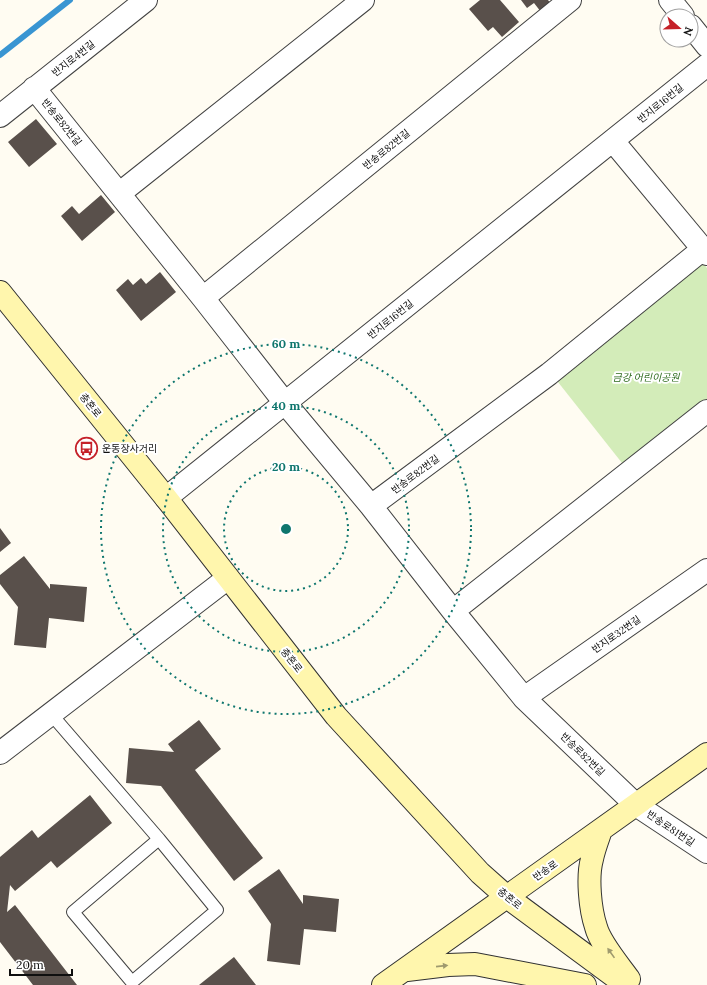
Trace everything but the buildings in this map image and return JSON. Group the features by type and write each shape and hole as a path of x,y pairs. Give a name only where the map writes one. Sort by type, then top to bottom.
{"main road":[{"name":"충혼로","path":"0,292 166,498 336,716 480,873 507,897 626,985"},
{"name":"반송로","path":"383,985 707,754"},
{"path":"601,830 591,860 591,904 596,928 607,948 633,985"},
{"path":"403,970 448,965 475,964 585,985"}],"street":[{"name":"반지로4번길","path":"0,116 146,0"},
{"path":"120,193 363,0"},
{"name":"반송로82번길","path":"203,298 570,0"},
{"path":"670,0 676,8"},
{"path":"699,36 707,46"},
{"name":"반지로16번길","path":"166,498 707,65"},
{"name":"반송로82번길","path":"34,88 120,193 285,403 372,506 453,611 524,698 636,805"},
{"path":"613,140 705,252"},
{"name":"반송로82번길","path":"372,506 549,374 705,252"},
{"path":"453,611 707,411"},
{"name":"반지로32번길","path":"524,698 707,570"},
{"path":"0,754 228,578"},
{"name":"반송로81번길","path":"636,805 707,852"}],"lane":[{"path":"51,714 159,839 217,910 132,982 73,912 159,839"}],"green space":[{"name":"금강 어린이공원","path":"699,258 707,268 707,403 626,468 554,377"}],"waterway":[{"path":"0,55 70,0"}],"place":[{"name":"운동장사거리","path":"86,448"}]}
